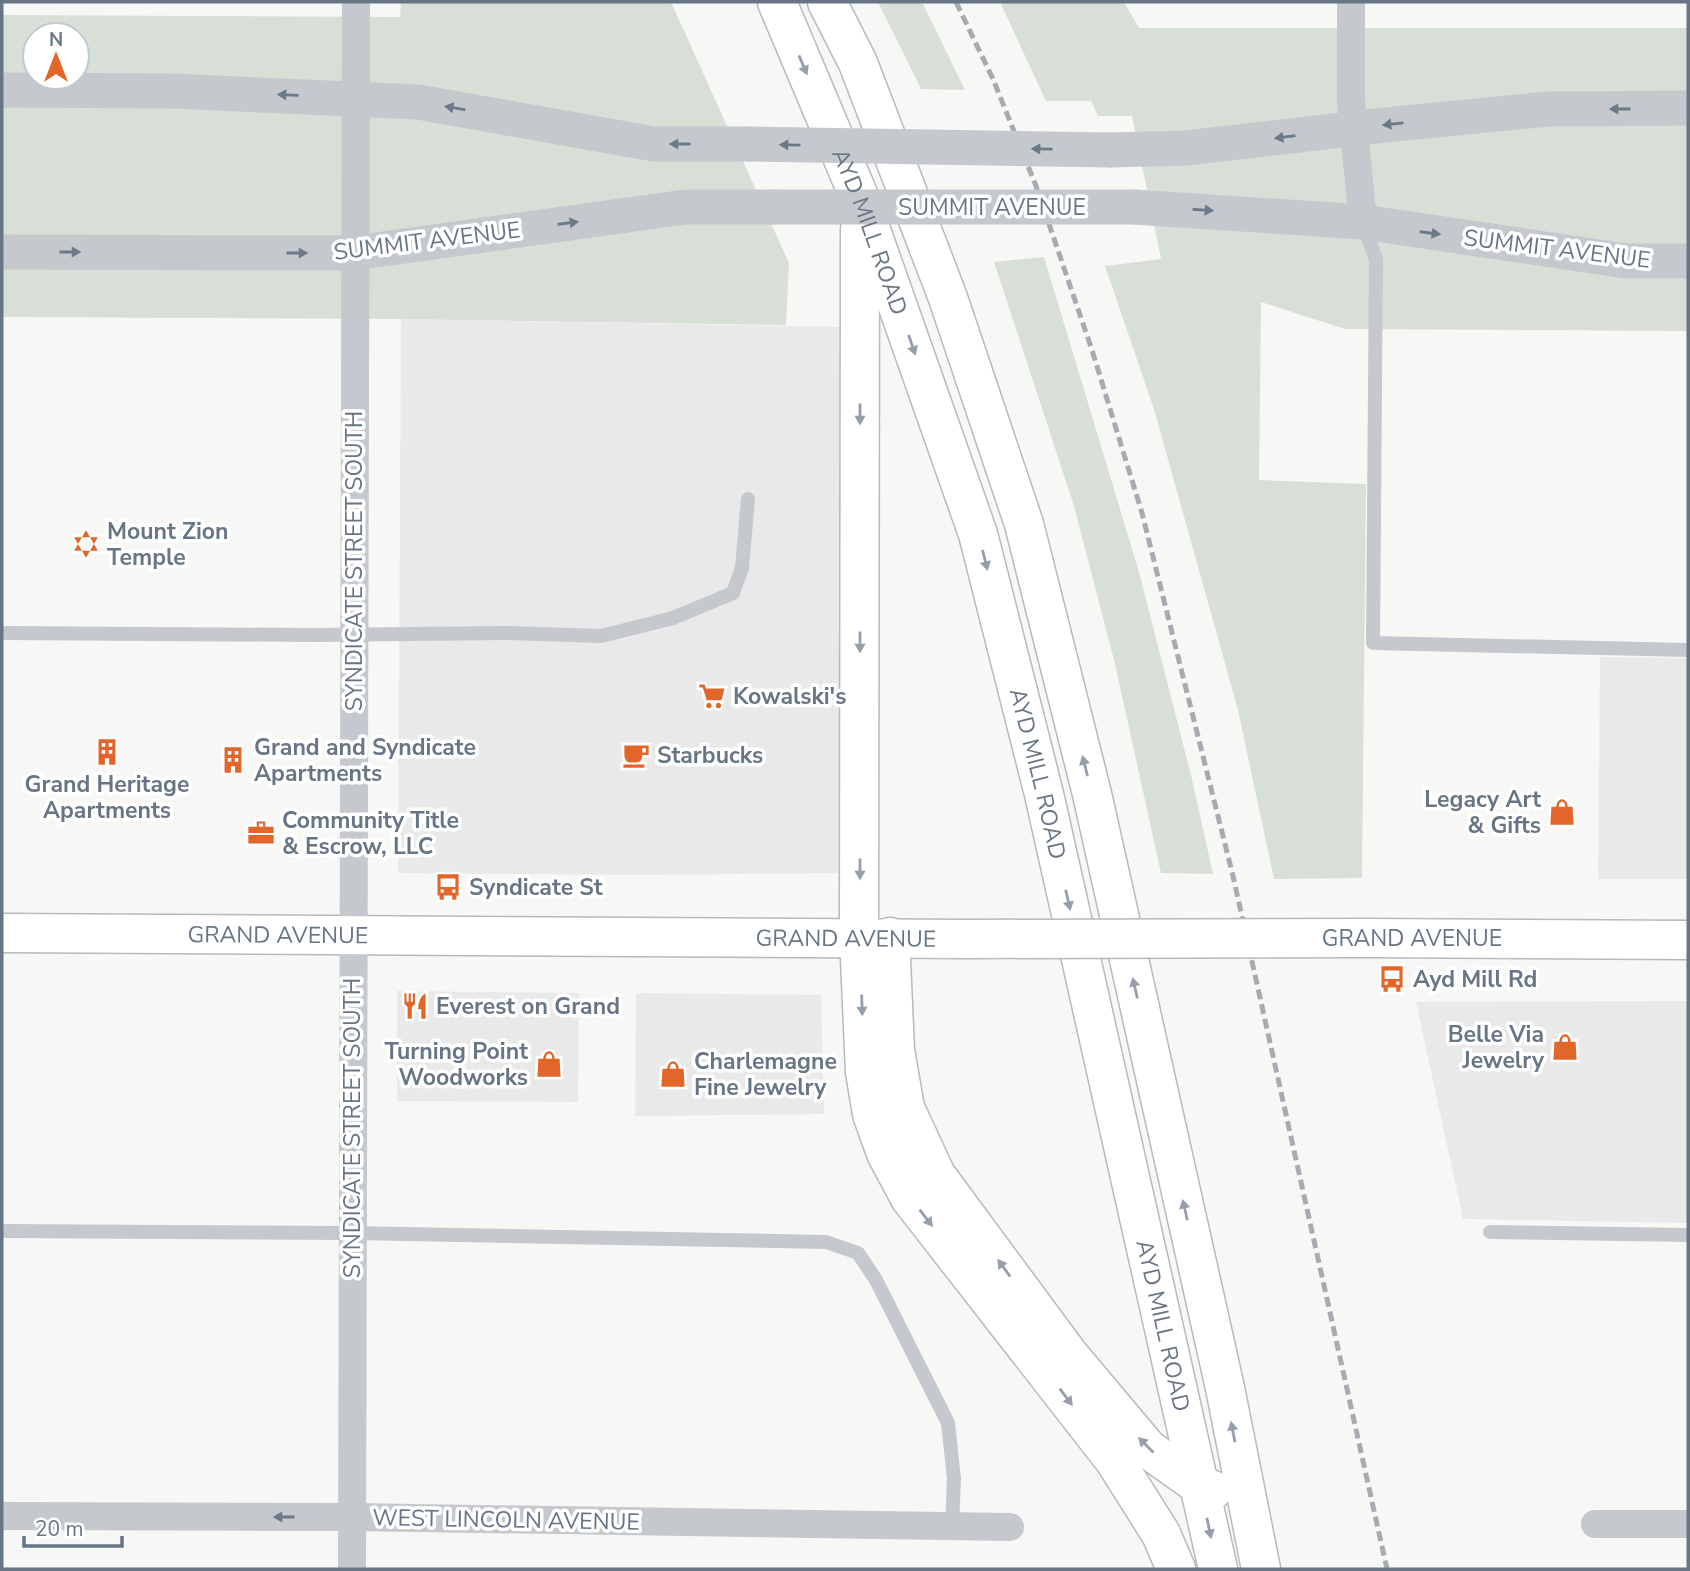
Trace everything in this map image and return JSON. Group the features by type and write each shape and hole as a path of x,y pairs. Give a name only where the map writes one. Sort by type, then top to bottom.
{"main road":[{"name":"AYD MILL ROAD","path":"777,2 860,199 978,534 1044,794 1218,1569"},
{"name":"AYD MILL ROAD","path":"827,2 858,63 938,272 1024,524 1092,794 1225,1388 1261,1569"},
{"path":"860,199 875,937 865,1072 872,1114 886,1153 910,1198 1115,1461 1161,1534 1175,1569"},
{"name":"GRAND AVENUE","path":"2,933 1688,940"},
{"path":"875,937 905,1108 936,1175 1069,1355 1147,1449 1200,1486 1246,1499"}],"street":[{"name":"SYNDICATE STREET SOUTH","path":"352,1569 356,2"},
{"path":"1351,2 1353,130 1363,222"},
{"path":"2,90 172,91 418,102 654,144 1110,150 1186,149 1549,109 1688,108"},
{"name":"SUMMIT AVENUE","path":"2,252 354,253 685,207 1134,207 1363,222 1626,261 1688,261"},
{"name":"WEST LINCOLN AVENUE","path":"2,1516 352,1517 1010,1527"},
{"path":"1595,1524 1688,1524"}],"lane":[{"path":"1363,222 1376,259 1373,643 1688,650"},
{"path":"2,633 601,636 673,618 733,593 743,568 748,499"},
{"path":"2,1231 352,1233 825,1242 858,1253 876,1280 948,1423 954,1479 952,1526"},
{"path":"1490,1232 1688,1235"}],"shaded area":[{"path":"401,2 671,2 789,263 786,325 2,317 2,15 400,17"},
{"path":"878,2 922,2 965,90 921,89"},
{"path":"1000,2 1124,2 1139,28 1688,28 1688,331 1345,329 1261,302 1259,480 1366,484 1362,878 1274,879 1238,710 1154,409 1105,266 1161,259 1132,116 1098,116 1091,101 1046,101"},
{"path":"1044,257 1139,572 1191,775 1213,874 1161,873 1115,664 1074,506 994,262"},
{"path":"401,319 845,327 838,873 398,873"},
{"path":"1600,657 1688,658 1688,879 1598,879"},
{"path":"397,991 579,993 578,1102 397,1101"},
{"path":"636,993 821,995 824,1114 635,1116"},
{"path":"1688,1001 1688,1223 1463,1219 1416,1002"}],"railway":[{"path":"956,2 993,79 1036,186 1092,350 1142,513 1233,876 1387,1569"}],"place":[{"name":"Mount Zion Temple","path":"86,544"},
{"name":"Kowalski's","path":"712,696"},
{"name":"Grand Heritage Apartments","path":"107,752"},
{"name":"Starbucks","path":"636,755"},
{"name":"Grand and Syndicate Apartments","path":"233,760"},
{"name":"Legacy Art & Gifts","path":"1562,812"},
{"name":"Community Title & Escrow, LLC","path":"261,833"},
{"name":"Syndicate St","path":"448,887"},
{"name":"Ayd Mill Rd","path":"1392,979"},
{"name":"Everest on Grand","path":"415,1006"},
{"name":"Belle Via Jewelry","path":"1565,1047"},
{"name":"Turning Point Woodworks","path":"549,1064"},
{"name":"Charlemagne Fine Jewelry","path":"673,1074"}]}
